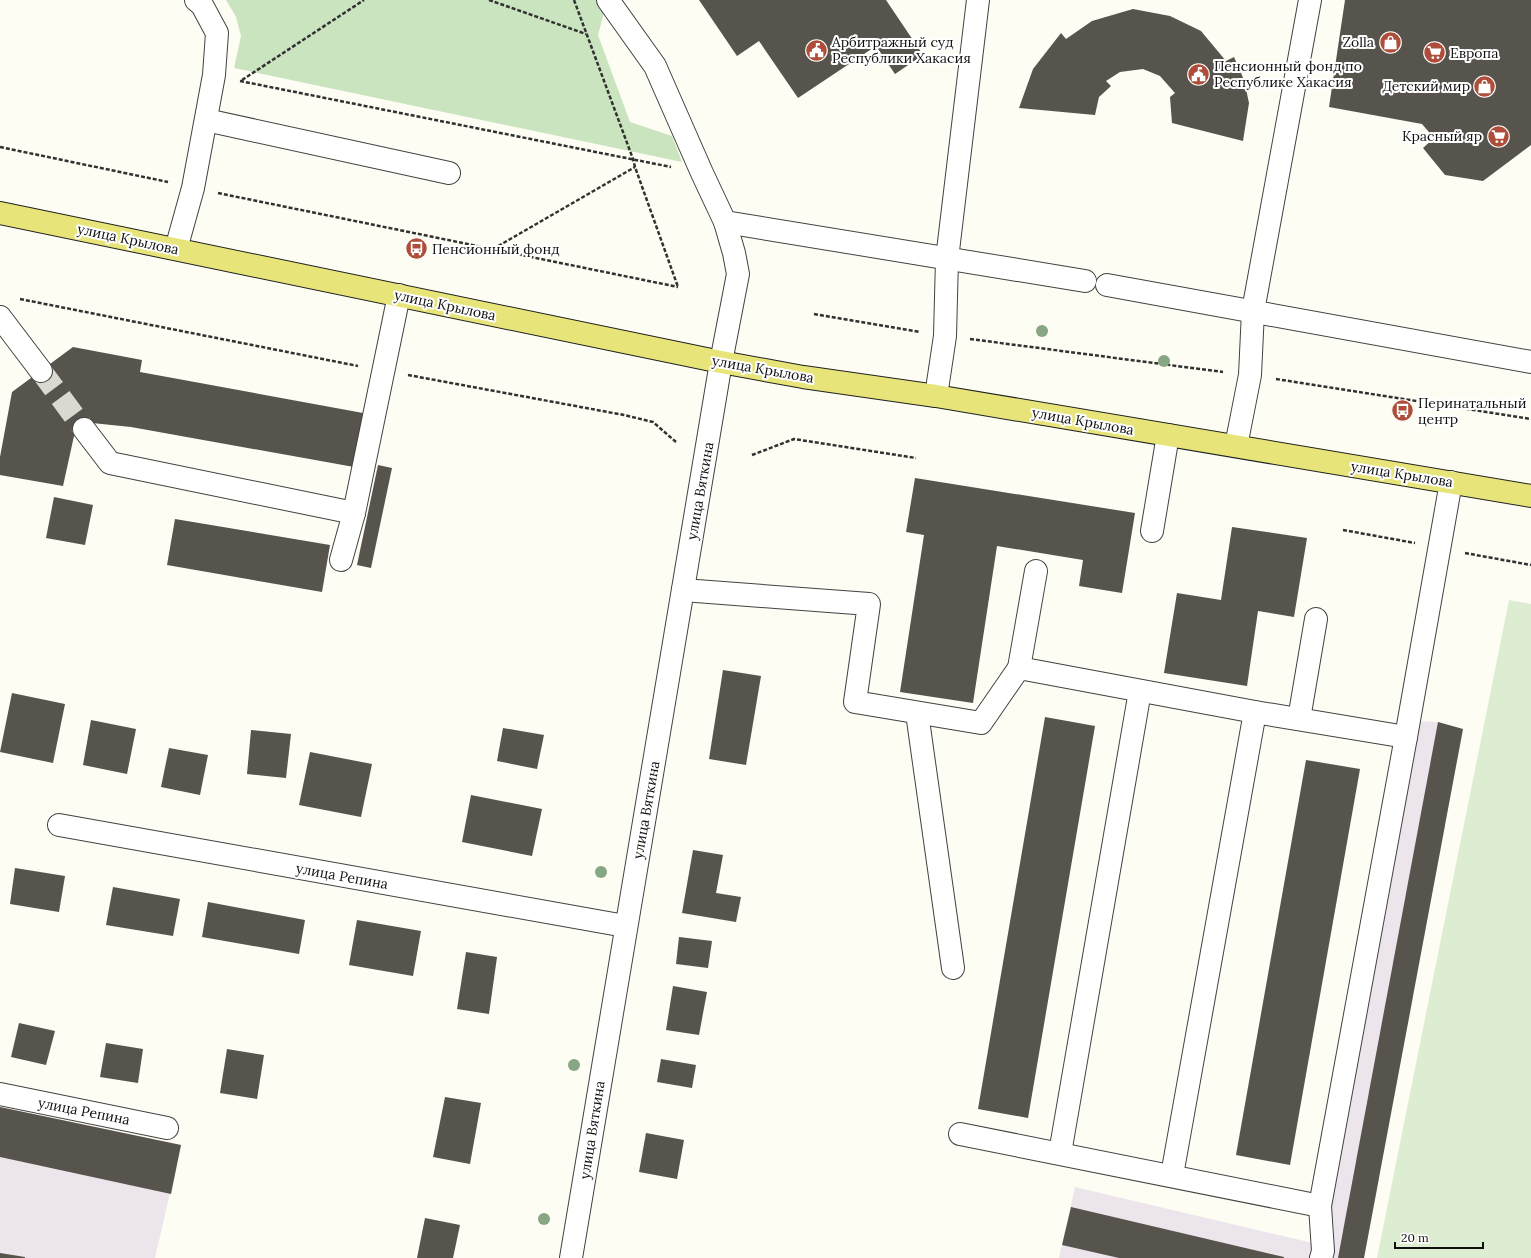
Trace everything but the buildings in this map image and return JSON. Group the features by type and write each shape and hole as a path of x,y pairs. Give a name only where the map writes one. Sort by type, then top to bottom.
{"main road":[{"name":"улица Крылова","path":"0,213 721,362 803,377 936,396 1531,496"}],"street":[{"path":"176,249 193,188 214,75 217,33 202,5 196,0"},
{"name":"улица Вяткина","path":"571,1258 625,926 721,362 738,274 734,253 725,222 655,66 608,0"},
{"path":"936,396 945,336 947,259 978,0"},
{"path":"1236,446 1250,375 1253,311 1310,0"},
{"path":"206,120 449,173"},
{"path":"725,222 1085,281"},
{"path":"1107,285 1531,362"},
{"path":"341,560 354,513 399,295"},
{"path":"0,317 41,371"},
{"path":"84,429 110,463 354,513"},
{"path":"1152,531 1168,435"},
{"path":"1322,1258 1323,1251 1320,1206 1451,482"},
{"path":"683,590 869,604 854,702 981,723 1019,668 1036,571"},
{"path":"1299,719 1316,619"},
{"path":"1019,668 1255,712 1406,737"},
{"path":"1060,1153 1140,691"},
{"path":"1172,1175 1255,712"},
{"path":"917,713 953,968"},
{"name":"улица Репина","path":"59,825 625,926"},
{"name":"улица Репина","path":"0,1094 167,1128"},
{"path":"960,1134 1172,1175 1320,1206"}],"path":[{"path":"241,81 364,0"},
{"path":"489,0 586,34"},
{"path":"0,147 678,287 633,159 574,0"},
{"path":"214,75 702,173"},
{"path":"493,249 635,167"},
{"path":"16,298 632,417 653,422 676,442"},
{"path":"814,314 945,336 1250,375 1531,419"},
{"path":"752,455 794,438 916,458"}],"shaded area":[{"path":"1419,721 1438,722 1463,729 1364,1258 1059,1258 1075,1187 1317,1244"},
{"path":"0,1107 181,1145 155,1258 0,1258"}],"green space":[{"path":"226,0 599,0 605,9 598,35 630,122 672,136 682,162 234,68 241,36 236,17"},
{"path":"1509,600 1531,604 1531,1258 1377,1258"}],"tunnel":[{"path":"41,371 84,429"}],"place":[{"name":"Zolla","path":"1390,42"},
{"name":"Арбитражный суд Республики Хакасия","path":"817,50"},
{"name":"Европа","path":"1434,53"},
{"name":"Пенсионный фонд по Республике Хакасия","path":"1198,74"},
{"name":"Детский мир","path":"1485,86"},
{"name":"Красный яр","path":"1498,136"},
{"name":"Пенсионный фонд","path":"416,249"},
{"name":"Перинатальный центр","path":"1402,411"}]}
